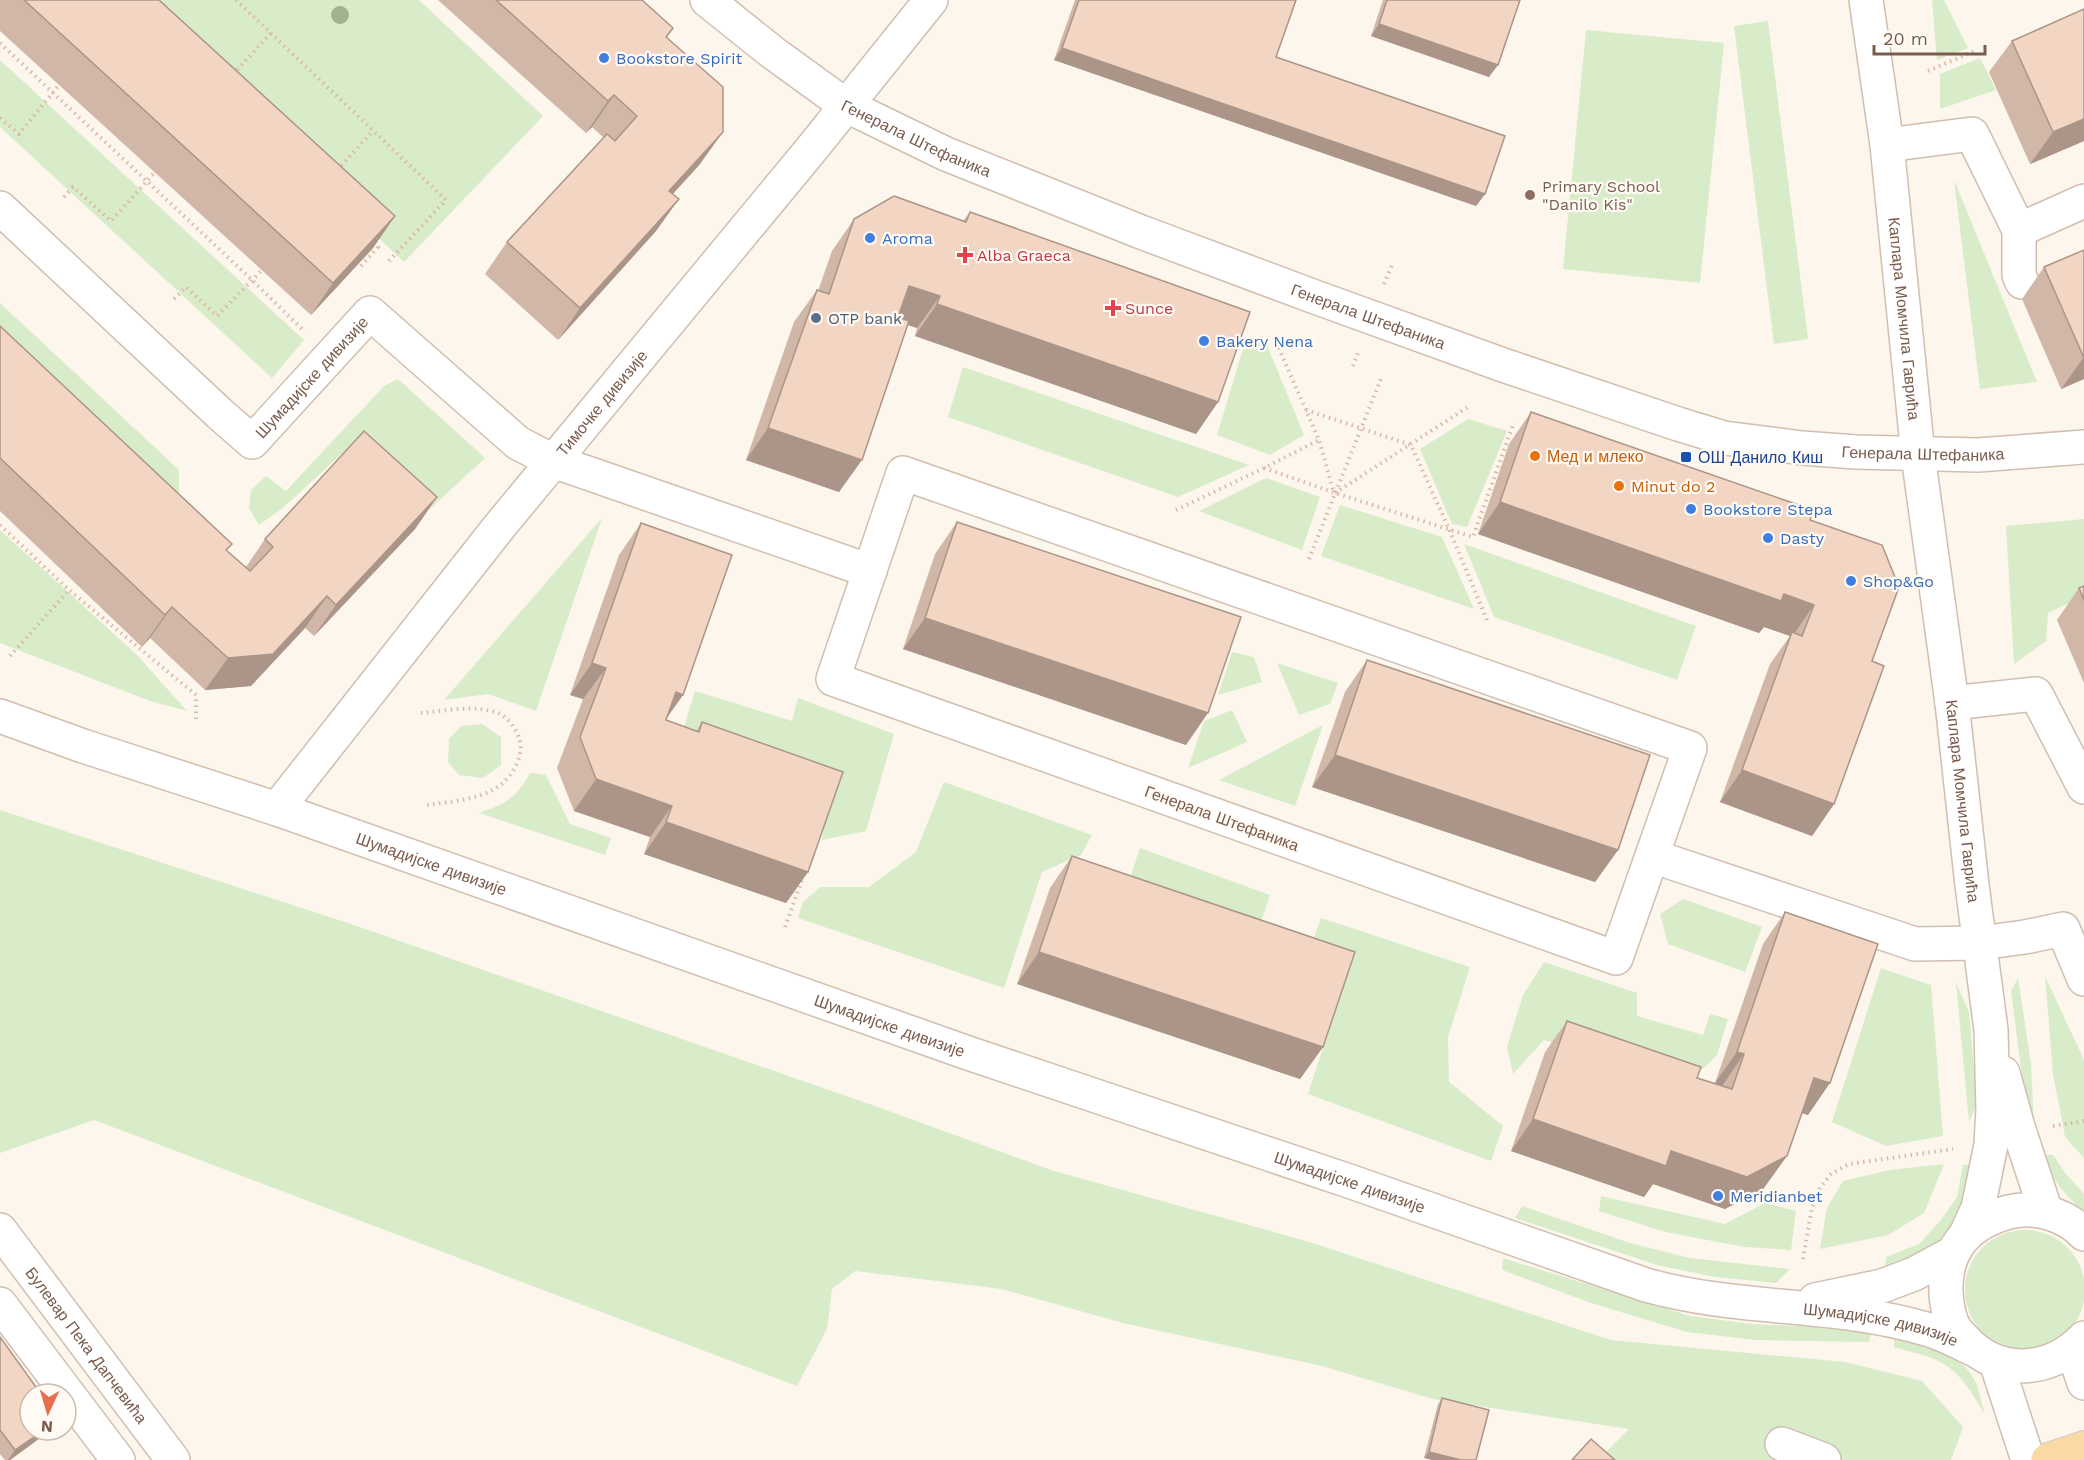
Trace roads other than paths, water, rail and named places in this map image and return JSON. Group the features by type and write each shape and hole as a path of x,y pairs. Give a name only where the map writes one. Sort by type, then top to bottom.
{"main road":[{"path":"2048,1460 2084,1448"}],"street":[{"name":"Генерала Штефаника","path":"707,0 766,48 845,105 955,158 1142,232 1503,365 1678,424 1725,438 1856,453 1978,455 2084,447"},
{"name":"Тимочке дивизије","path":"277,809 553,462 931,0"},
{"name":"Каплара Момчила Гаврића","path":"1866,0 1887,145 1918,455 1952,703 1991,1030 1993,1109 1991,1145 1978,1208 1959,1244 1946,1279 1947,1305 1954,1329 1984,1356"},
{"path":"1887,145 1972,134 2019,230 2019,275 2022,282"},
{"path":"2019,230 2084,201"},
{"name":"Шумадијске дивизије","path":"0,208 252,442 370,313 518,443 553,462"},
{"path":"553,462 870,572"},
{"name":"Генерала Штефаника","path":"903,473 1690,748 1616,958 833,680 870,572 903,473"},
{"path":"1952,703 2036,694 2084,787"},
{"name":"Шумадијске дивизије","path":"0,716 83,746 277,809 977,1056 1349,1181 1646,1285 1680,1295 1707,1299 1785,1306 1884,1319 1928,1329 1984,1356 2022,1366 2049,1362 2078,1344"},
{"path":"1652,856 1915,944 1980,943 2063,929 2084,979"},
{"name":"Каплара Момчила Гаврића","path":"1991,1030 2018,1127 2046,1212"},
{"name":"Шумадијске дивизије","path":"1785,1306 1848,1295 1914,1274 1959,1244 1990,1217 2017,1209 2046,1212"},
{"path":"2046,1212 2062,1219 2084,1234"},
{"name":"Булевар Пека Дапчевића","path":"0,1230 173,1460"},
{"path":"0,1304 118,1460"},
{"path":"2078,1344 2084,1383"},
{"path":"1984,1356 2028,1460"},
{"path":"1782,1444 1824,1460"}],"place":[{"name":"Bookstore Spirit","path":"604,58"},
{"name":"Primary School \"Danilo Kis\"","path":"1530,195"},
{"name":"Aroma","path":"870,238"},
{"name":"Alba Graeca","path":"965,255"},
{"name":"Sunce","path":"1113,308"},
{"name":"OTP bank","path":"816,318"},
{"name":"Bakery Nena","path":"1204,341"},
{"name":"Мед и млеко","path":"1535,456"},
{"name":"ОШ Данило Киш","path":"1686,457"},
{"name":"Minut do 2","path":"1619,486"},
{"name":"Bookstore Stepa","path":"1691,509"},
{"name":"Dasty","path":"1768,538"},
{"name":"Shop&Go","path":"1851,581"},
{"name":"Meridianbet","path":"1718,1196"}]}
